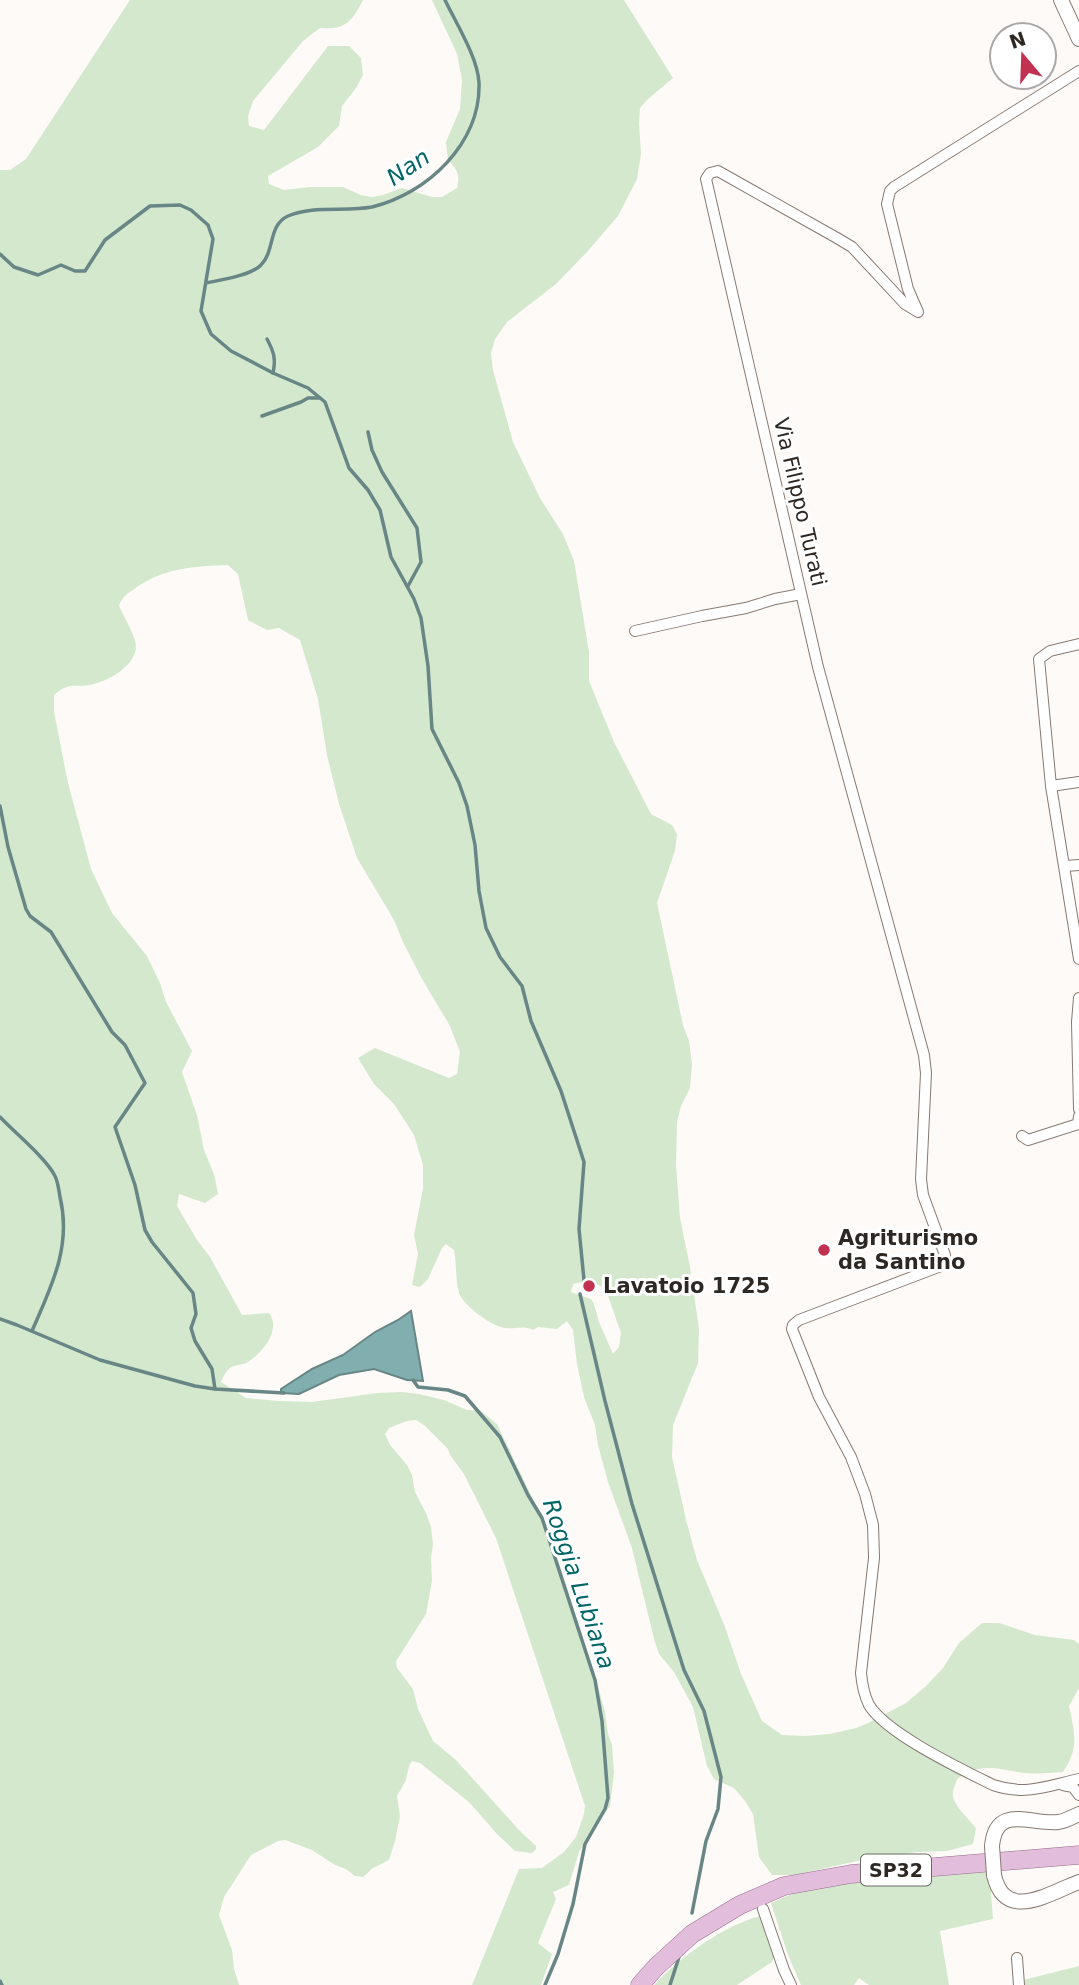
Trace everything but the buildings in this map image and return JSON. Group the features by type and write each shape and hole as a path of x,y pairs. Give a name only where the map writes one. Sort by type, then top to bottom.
{"main road":[{"path":"1009,1861 1019,1854 1031,1851 1079,1846"},
{"name":"SP32","path":"640,1985 692,1934 740,1906 784,1886 851,1874 1079,1855"},
{"path":"1039,1858 1054,1865 1079,1863"}],"street":[{"path":"1061,0 1079,39"},
{"name":"Via Filippo Turati","path":"1060,1785 1031,1791 993,1785 905,1737 882,1720 868,1703 862,1683 874,1558 873,1525 860,1479 845,1441 819,1397 792,1329 799,1320 941,1266 945,1258 923,1195 921,1179 926,1073 924,1055 818,667 706,179 714,171 722,173 852,247 905,304 918,312 908,289 887,204 890,191 1079,71"},
{"path":"635,631 801,594"},
{"path":"1079,644 1050,651 1038,659 1051,786 1075,909 1079,959"},
{"path":"1051,786 1079,782"},
{"path":"1065,866 1079,865"},
{"path":"1079,998 1079,1110"},
{"path":"1022,1136 1028,1140 1079,1124 1079,1116"},
{"path":"1060,1785 1079,1779"},
{"path":"1060,1785 1073,1787 1079,1795"},
{"path":"1078,1813 1070,1819 1054,1822 1019,1818 1009,1820 995,1831 992,1846 994,1875 999,1888 1013,1900 1023,1902 1039,1899 1079,1882"},
{"path":"763,1909 784,1970 792,1985"},
{"path":"1017,1958 1019,1985"}],"green space":[{"path":"130,0 363,0 347,23 336,28 320,28 303,41 253,101 248,116 249,126 264,130 328,46 349,46 361,58 363,75 342,106 339,126 318,147 268,176 269,184 284,190 343,187 372,197 402,188 432,197 442,197 457,188 457,173 448,160 446,142 460,109 462,80 457,54 432,0 624,0 673,78 640,108 641,154 637,179 618,216 556,284 507,322 495,339 491,353 493,370 513,442 540,498 563,534 574,561 589,652 589,681 614,742 651,814 672,825 677,834 675,851 657,903 692,1064 690,1088 677,1122 676,1165 680,1218 699,1329 698,1363 673,1425 672,1457 697,1560 741,1674 762,1721 782,1735 830,1734 856,1728 906,1703 943,1668 959,1643 982,1623 999,1623 1035,1635 1074,1640 1079,1644 1079,1688 1069,1706 1074,1748 1068,1764 1063,1772 1028,1773 982,1769 957,1779 953,1796 959,1808 976,1828 973,1844 947,1851 917,1852 857,1861 795,1875 772,1875 759,1857 753,1814 734,1788 714,1779 707,1766 693,1707 674,1672 659,1654 632,1548 608,1482 595,1425 584,1397 573,1330 567,1321 557,1329 538,1327 533,1330 505,1328 483,1318 461,1298 454,1250 446,1244 428,1279 420,1287 412,1285 418,1254 414,1235 423,1188 423,1165 414,1135 394,1104 374,1084 358,1058 375,1048 449,1078 457,1074 460,1052 450,1026 422,979 394,920 357,858 339,804 327,755 318,699 300,640 279,628 267,630 248,620 238,574 228,565 192,567 158,576 124,597 119,606 136,646 132,659 121,671 107,679 60,690 54,695 54,712 68,783 91,869 112,913 147,956 166,1002 192,1051 182,1072 197,1115 204,1150 214,1174 218,1194 205,1203 179,1194 177,1206 210,1257 242,1315 269,1313 272,1320 272,1334 264,1348 246,1363 230,1368 221,1382 246,1398 279,1401 312,1402 377,1393 419,1394 444,1400 467,1410 481,1411 497,1424 550,1535 597,1683 612,1745 614,1773 610,1806 579,1852 569,1885 553,1892 556,1899 538,1943 552,1954 541,1985 472,1985 519,1869 542,1868 564,1852 576,1837 585,1806 496,1538 464,1474 448,1449 424,1425 416,1420 407,1421 389,1428 385,1434 412,1475 415,1492 431,1527 432,1581 426,1614 396,1661 397,1668 413,1689 418,1709 433,1741 456,1760 536,1849 532,1853 515,1851 469,1802 420,1763 412,1761 397,1796 400,1816 389,1860 363,1877 355,1876 312,1850 285,1840 251,1855 224,1897 219,1915 232,1950 239,1985 0,1985 0,170 10,170 26,159","holes":["591,1280 606,1290 621,1333 619,1347 613,1354 591,1299 571,1292 573,1284"]},
{"path":"989,1869 993,1919 940,1931 949,1985 869,1985 859,1978 854,1985 801,1985 771,1903 797,1892 844,1880"},
{"path":"760,1916 775,1954 772,1962 737,1985 654,1985 703,1944 731,1927"},
{"path":"1079,1966 1079,1985 1023,1985 1023,1980"}],"water":[{"path":"411,1311 423,1381 407,1380 374,1369 339,1375 299,1394 281,1393 281,1389 312,1369 343,1355"}],"waterway":[{"name":"Nan","path":"206,283 257,269 268,253 277,225 288,216 308,211 372,207 412,191 447,163 471,126 479,83 471,52 445,0"},
{"path":"0,254 14,267 38,275 61,265 75,271 85,271 105,240 150,206 180,205 191,210 208,225 213,239 201,311 211,334 231,351 308,388 325,402 349,468 368,490 380,510 391,557 414,599 421,618 428,666 432,729 459,783 467,806 486,928 500,957 522,986 531,1021 561,1091 584,1162 579,1229 584,1280"},
{"path":"267,339 274,356 273,373"},
{"path":"262,416 308,398 319,398"},
{"path":"368,432 372,450 382,472 417,528 421,562 408,586"},
{"path":"0,806 8,847 26,909 30,916 51,932 112,1032 125,1045 145,1083 115,1127 135,1185 145,1230 193,1293 196,1314 191,1328 195,1341 212,1369 215,1389"},
{"path":"0,1117 51,1169 58,1184 63,1215 58,1266 32,1331"},
{"path":"580,1294 632,1504 684,1670 704,1711 721,1777 718,1809 706,1841 692,1913"},
{"name":"Roggia Lubiana","path":"0,1319 100,1360 195,1386 284,1393"},
{"name":"Roggia Lubiana","path":"413,1380 418,1387 448,1390 465,1396 500,1437 542,1518 595,1680 602,1721 608,1798 605,1809 585,1844 573,1904 558,1954 545,1985"},
{"path":"670,1985 679,1957"},
{"path":"0,1981 2,1985"}],"place":[{"name":"Agriturismo da Santino","path":"824,1250"},
{"name":"Lavatoio 1725","path":"589,1286"}]}
